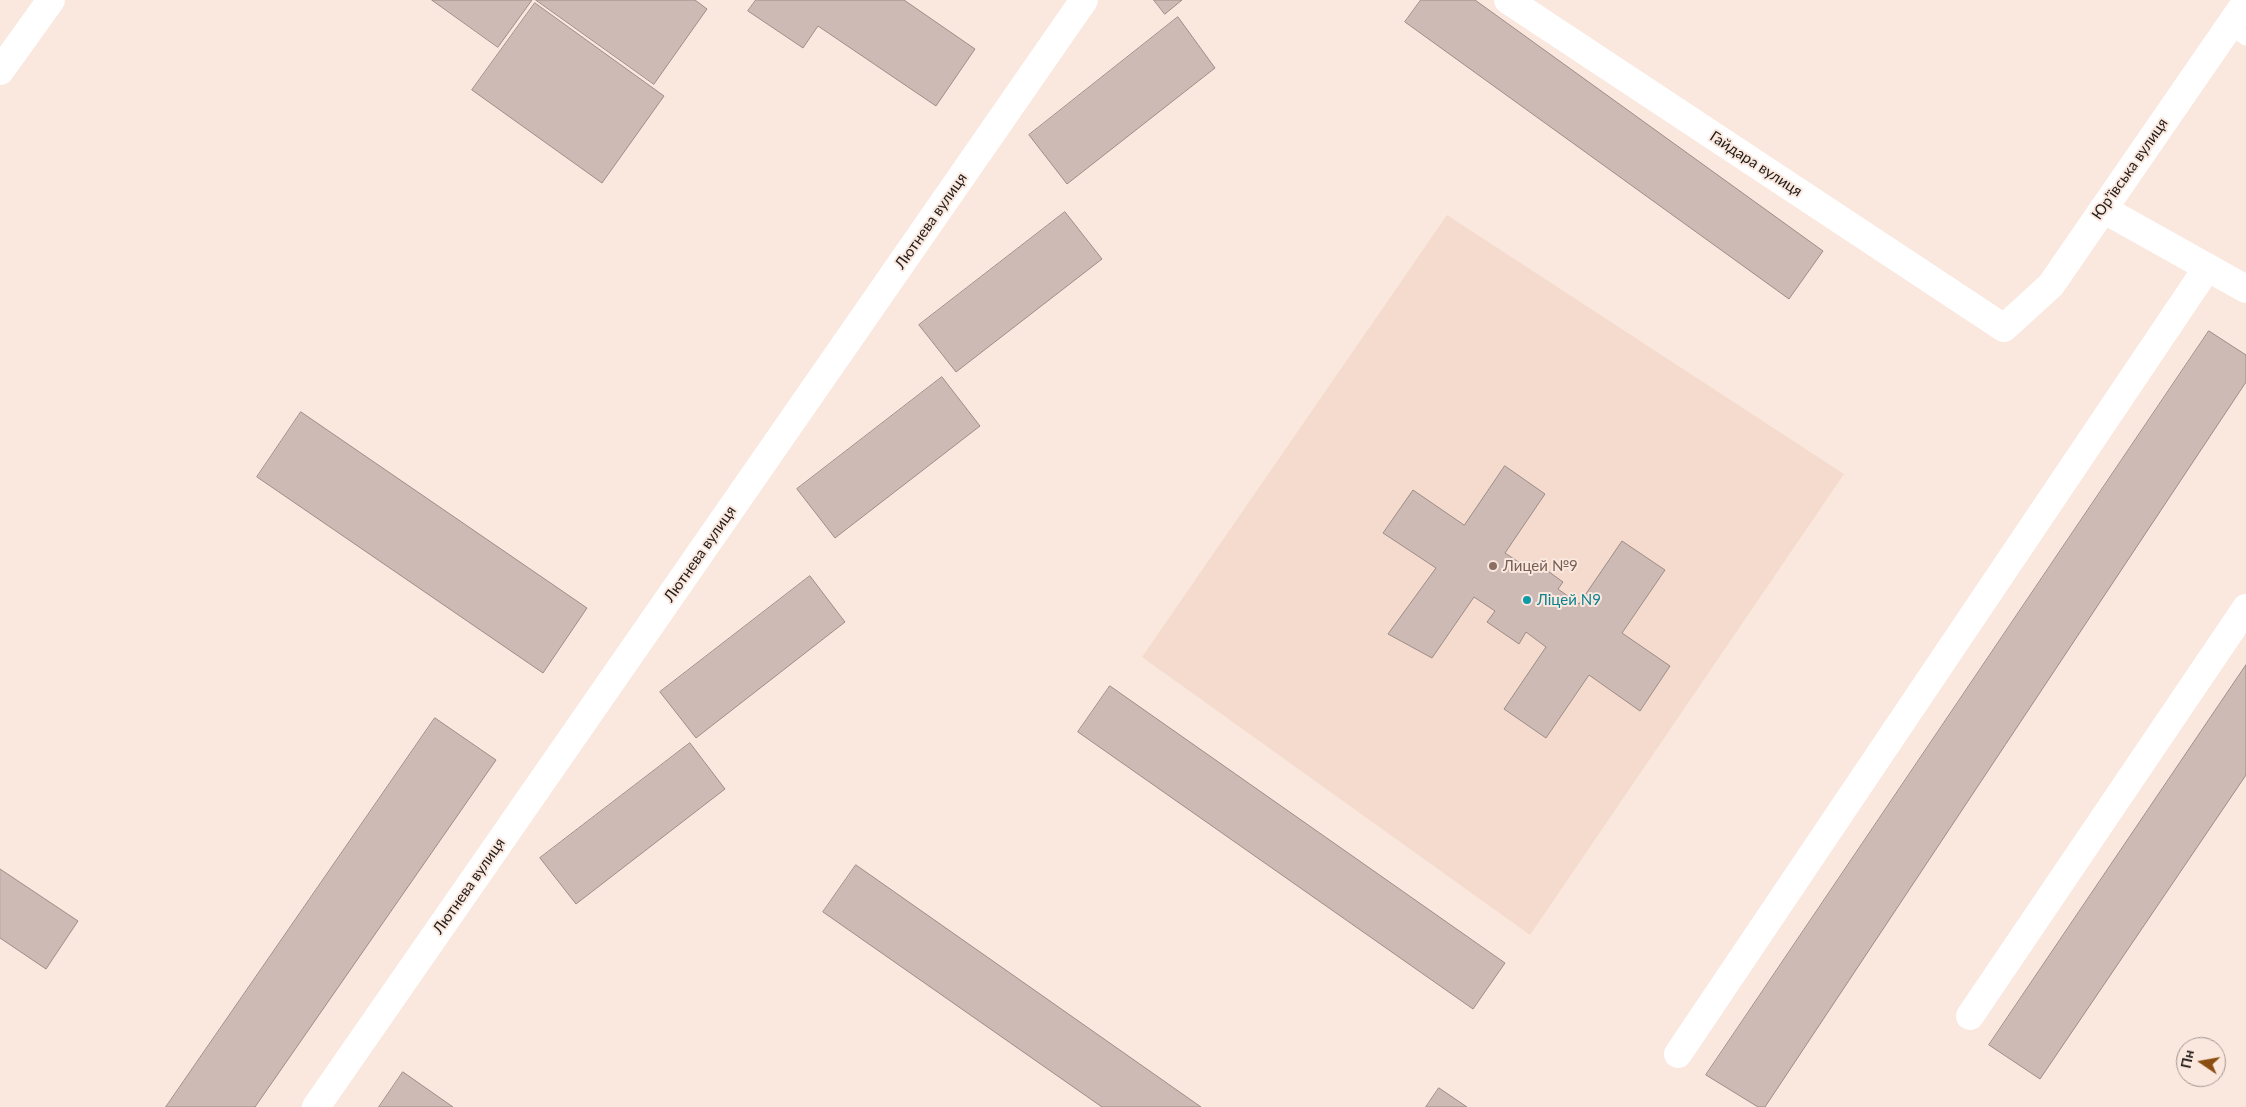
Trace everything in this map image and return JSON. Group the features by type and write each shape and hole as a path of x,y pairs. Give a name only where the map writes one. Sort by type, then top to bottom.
{"street":[{"path":"0,72 51,0"},
{"name":"Лютнева вулиця","path":"316,1107 1084,0"},
{"name":"Гайдара вулиця","path":"1508,0 2004,328"},
{"name":"Юр’ївська вулиця","path":"2004,328 2052,285 2103,209 2237,32 2246,2"},
{"path":"2103,209 2246,289"},
{"path":"1678,1054 2207,268"},
{"path":"1970,1016 2246,608"}],"shaded area":[{"name":"Лицей №9","path":"1447,215 1844,474 1530,935 1142,657"}],"building":[{"path":"432,0 532,0 498,47"},
{"path":"536,0 695,0 707,9 654,84"},
{"path":"756,0 904,0 975,49 936,106 818,26 803,48 748,11"},
{"path":"1154,0 1182,0 1165,14"},
{"path":"1421,0 1475,0 1823,251 1789,299 1405,22"},
{"path":"535,3 664,96 602,183 472,90"},
{"path":"1178,17 1215,68 1067,184 1029,135"},
{"path":"1065,212 1102,259 956,372 919,325"},
{"path":"2209,331 2246,355 2246,382 1765,1107 1758,1107 1706,1075"},
{"path":"942,377 980,426 835,538 797,489"},
{"path":"301,412 587,608 543,673 257,477"},
{"name":"Ліцей N9","path":"1505,466 1545,494 1505,553 1529,569 1534,561 1563,582 1558,589 1579,604 1622,541 1665,570 1622,633 1670,666 1640,711 1589,675 1546,738 1504,709 1546,647 1526,632 1519,644 1487,622 1495,611 1474,597 1432,658 1388,634 1436,568 1383,533 1413,490 1464,525"},
{"path":"810,576 845,622 696,738 660,692"},
{"path":"2246,665 2246,775 2040,1079 1989,1045"},
{"path":"1110,686 1505,963 1473,1009 1078,732"},
{"path":"435,718 496,760 255,1107 166,1107"},
{"path":"690,743 725,789 576,904 540,858"},
{"path":"856,865 1201,1107 1102,1107 823,912"},
{"path":"0,869 78,921 46,969 0,938"},
{"path":"403,1072 453,1107 379,1107"},
{"path":"1439,1088 1467,1107 1426,1107"}],"place":[{"name":"Лицей №9","path":"1493,566"},
{"name":"Ліцей N9","path":"1527,600"}]}
